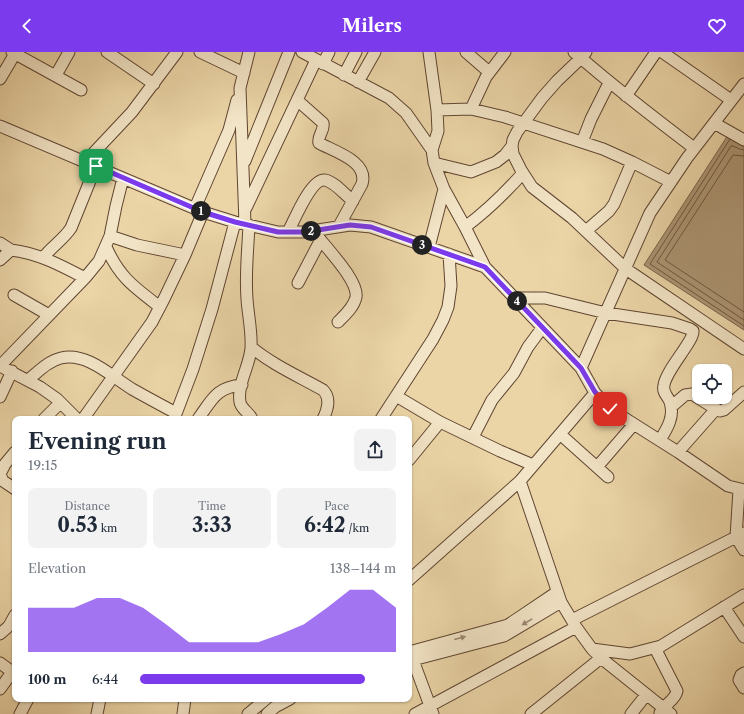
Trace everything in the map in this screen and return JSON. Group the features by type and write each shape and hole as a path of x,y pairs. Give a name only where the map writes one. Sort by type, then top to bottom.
{"street":[{"path":"56,76 69,52"},
{"path":"107,52 154,84"},
{"path":"85,162 132,112 177,52"},
{"path":"200,52 244,73"},
{"path":"85,416 160,307 185,255 199,210 229,130 249,52"},
{"path":"243,165 289,52"},
{"path":"312,56 330,52"},
{"path":"344,75 356,52"},
{"path":"358,82 375,52"},
{"path":"430,52 438,131 432,150 434,163 444,189 485,267 581,368 595,392 610,409 660,440 728,486 741,490 740,535 744,550"},
{"path":"466,52 489,72"},
{"path":"471,109 489,72 505,52"},
{"path":"626,96 656,52"},
{"path":"662,52 731,100"},
{"path":"0,79 14,53 81,90"},
{"path":"694,148 609,83 580,54 542,98 523,124 513,140 512,146 513,154 523,173 537,191 572,218 626,269 744,349"},
{"path":"244,210 296,100 312,56"},
{"path":"312,56 344,75 389,98 406,113 432,150"},
{"path":"582,142 591,119 609,83"},
{"path":"581,368 650,213 694,148 744,84"},
{"path":"240,88 244,210 243,224 251,347 249,362 242,385 240,401 242,406 250,416"},
{"path":"296,100 323,124 324,128 318,139 319,143 351,159 362,173 362,184 339,226"},
{"path":"437,110 471,109 484,111 602,149 632,162 671,182"},
{"path":"714,123 744,140"},
{"path":"0,126 199,210 243,224 278,232 314,230 350,225 371,227 485,267"},
{"path":"434,163 470,172 496,162 512,146"},
{"path":"586,231 614,204 632,162"},
{"path":"42,258 52,247 65,237 71,228 96,166"},
{"path":"465,227 481,216 523,173"},
{"path":"74,416 40,387 0,366 100,261 110,236 123,178"},
{"path":"288,232 311,188 322,180 326,180 332,184 352,201"},
{"path":"429,247 444,189"},
{"path":"28,380 49,362 61,358 77,357 91,363 175,416 193,369 212,309 243,224"},
{"path":"314,230 320,241 351,278 356,290 354,302 338,322"},
{"path":"110,236 137,245 185,255"},
{"path":"298,283 320,241"},
{"path":"0,243 11,250 42,258 85,278"},
{"path":"106,247 116,268 135,288 160,307"},
{"path":"0,260 11,250"},
{"path":"383,416 433,339 443,320 448,307 451,286 449,254"},
{"path":"14,295 49,315"},
{"path":"514,298 545,298 606,313 672,323 693,331 692,336 664,382 663,391 670,402 671,407 670,423 660,440"},
{"path":"473,437 492,400 514,373 528,347 542,328"},
{"path":"251,347 279,367 323,390 326,394 328,403 324,416"},
{"path":"0,397 12,371"},
{"path":"200,416 219,392 230,386 242,385"},
{"path":"412,577 520,481 595,392"},
{"path":"671,407 685,395 692,394 720,411 724,410 744,392"},
{"path":"396,396 440,422 533,465"},
{"path":"47,416 60,403"},
{"path":"678,452 716,409"},
{"path":"412,456 440,422"},
{"path":"597,467 634,424"},
{"path":"560,434 608,477"},
{"path":"12,456 5,464 0,474 3,481 12,487"},
{"path":"520,481 559,597 574,623 592,649 601,658 665,712 675,696 676,691 654,648"},
{"path":"414,714 432,710 574,623 740,535"},
{"path":"592,649 630,654 661,646 744,595"},
{"path":"412,658 504,636 559,597"},
{"path":"724,607 744,637"},
{"path":"0,634 9,626 12,620"},
{"path":"531,714 601,658"},
{"path":"0,663 12,672"},
{"path":"412,663 432,710"},
{"path":"744,673 741,675 739,680 744,688"},
{"path":"0,689 12,674"},
{"path":"631,714 646,695"},
{"path":"20,714 26,702"},
{"path":"97,714 99,702"},
{"path":"183,714 185,702"},
{"path":"248,714 262,702"},
{"path":"267,714 275,707 284,702"}],"water":[{"path":"730,132 744,142 744,330 644,265"}],"route":[{"path":"96,166 203,212 235,222 278,232 305,232 350,225 371,227 485,267 581,368 595,392 610,409"}]}
